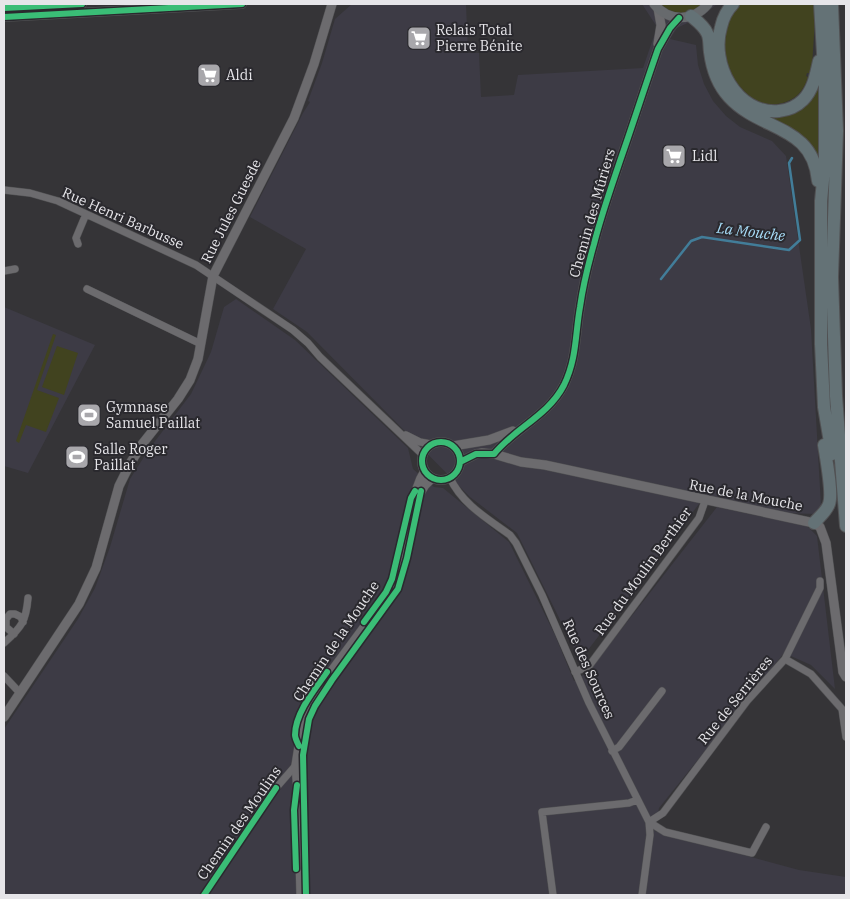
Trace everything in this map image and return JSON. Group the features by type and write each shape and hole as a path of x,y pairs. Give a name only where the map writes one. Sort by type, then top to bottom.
{"highway":[{"path":"733,4 723,18 719,32 720,63 730,85 745,101 751,104 773,111 784,110 804,99 811,89 815,78 822,47"},
{"path":"820,4 825,86 825,160 821,201 820,281 824,407 835,478 843,489"},
{"path":"832,4 837,131 832,276 836,396 846,526"},
{"path":"685,17 708,34 716,77 727,95 751,115 793,136 812,155 816,165 821,201"},
{"path":"814,523 824,513 831,495 822,427 824,407"}],"main road":[{"path":"4,8 82,4"},
{"path":"4,17 242,4"},
{"path":"656,6 668,15 685,17 701,11 708,4"}],"street":[{"name":"Rue Jules Guesde","path":"4,717 79,604 88,586 103,548 120,486 130,462 178,400 190,380 198,359 213,276 294,118 320,48 332,4"},
{"name":"Chemin des Mûriers","path":"496,451 509,438 542,413 554,400 573,364 580,307 594,244 658,49 661,25 656,6"},
{"name":"Chemin des Mûriers","path":"658,49 670,28 685,17"},
{"name":"Rue Henri Barbusse","path":"4,190 51,199 188,261 213,276 293,330 422,455"},
{"name":"Rue Henri Barbusse","path":"4,196 21,192"},
{"path":"78,244 76,238 86,214"},
{"path":"4,271 15,269"},
{"path":"87,289 200,344"},
{"name":"Chemin des Mûriers","path":"454,446 480,442 525,427"},
{"name":"Rue Henri Barbusse","path":"395,428 408,437 431,444"},
{"path":"445,442 454,446 460,456 460,462 457,471 450,478 438,480 432,478 424,471 422,455 431,444 445,442"},
{"name":"Rue de la Mouche","path":"480,442 521,462 545,465 814,523 820,527 826,543 840,649 846,677"},
{"name":"Rue de la Mouche","path":"460,462 476,454 496,451"},
{"name":"Chemin de la Mouche","path":"301,895 296,765 303,721 309,704 397,580 415,492 424,471"},
{"name":"Chemin de la Mouche","path":"413,508 421,491 432,478"},
{"name":"Rue des Sources","path":"450,478 454,488 465,501 516,542 542,595 612,751 648,822 650,835 642,895"},
{"name":"Rue du Moulin Berthier","path":"575,672 589,666 699,518 705,501"},
{"name":"Rue de Serrières","path":"648,822 662,813 748,701 785,659 820,588 820,581"},
{"path":"4,643 18,630 27,615 28,598"},
{"path":"14,634 6,627 6,619 10,614 15,614 21,617 23,622"},
{"path":"785,659 811,674 842,710 846,737"},
{"path":"4,676 20,693"},
{"path":"612,751 618,747 662,691"},
{"name":"Chemin des Moulins","path":"204,895 276,788 296,765"},
{"path":"552,895 542,812 629,803 637,800"},
{"path":"648,822 665,832 752,853 766,827"}],"shaded area":[{"path":"352,4 466,4 468,53 479,53 481,97 514,95 518,75 643,68 657,27 642,4 717,4 704,15 677,28 670,39 696,45 698,65 704,84 713,101 726,116 740,127 772,141 786,156 811,329 821,506 816,514 783,513 705,496 588,650 575,650 517,533 470,497 307,332 273,309 306,249 250,217 310,102 308,101 335,19"},
{"path":"236,299 295,340 408,448 413,469 434,487 443,488 509,542 555,635 574,681 588,672 717,507 807,526 817,536 835,689 811,665 784,653 659,808 655,831 799,870 846,877 846,895 4,895 4,729 78,619 95,588 110,547 130,479 149,449 191,394 211,352 224,307"},
{"path":"4,307 95,345 28,473 4,466"}],"green space":[{"path":"660,4 703,4 686,13 676,13"},
{"path":"741,4 816,4 812,66 809,73 807,73 806,76 808,77 803,88 799,94 790,100 773,104 757,100 743,90 732,75 726,57 725,38 729,20"},
{"path":"820,82 819,159 768,119"},
{"path":"53,334 56,335 37,390 59,398 46,432 26,425 19,443 16,441"},
{"path":"57,346 78,353 64,395 42,387"}],"waterway":[{"name":"La Mouche","path":"661,279 691,241 702,237 789,250 800,240 789,163 792,158"}],"cycle path":[{"path":"4,8 82,4"},
{"path":"4,17 242,4"},
{"path":"460,462 476,454 494,454 502,445 540,414 557,396 564,385 573,356 584,283 603,213 658,49 670,28 679,18"},
{"path":"441,442 455,447 460,461 455,475 441,480 427,475 422,461 427,447 441,442"},
{"path":"364,622 386,592 392,579 411,498 415,491"},
{"path":"306,895 303,755 309,719 332,680 398,589 407,558 421,491"},
{"path":"299,746 295,735 298,718 306,702 327,672"},
{"path":"296,869 294,810 297,785"},
{"path":"204,895 276,788"}],"place":[{"name":"Relais Total Pierre Bénite","path":"419,38"},
{"name":"Aldi","path":"209,75"},
{"name":"Lidl","path":"674,156"},
{"name":"Gymnase Samuel Paillat","path":"89,415"},
{"name":"Salle Roger Paillat","path":"77,457"}]}
